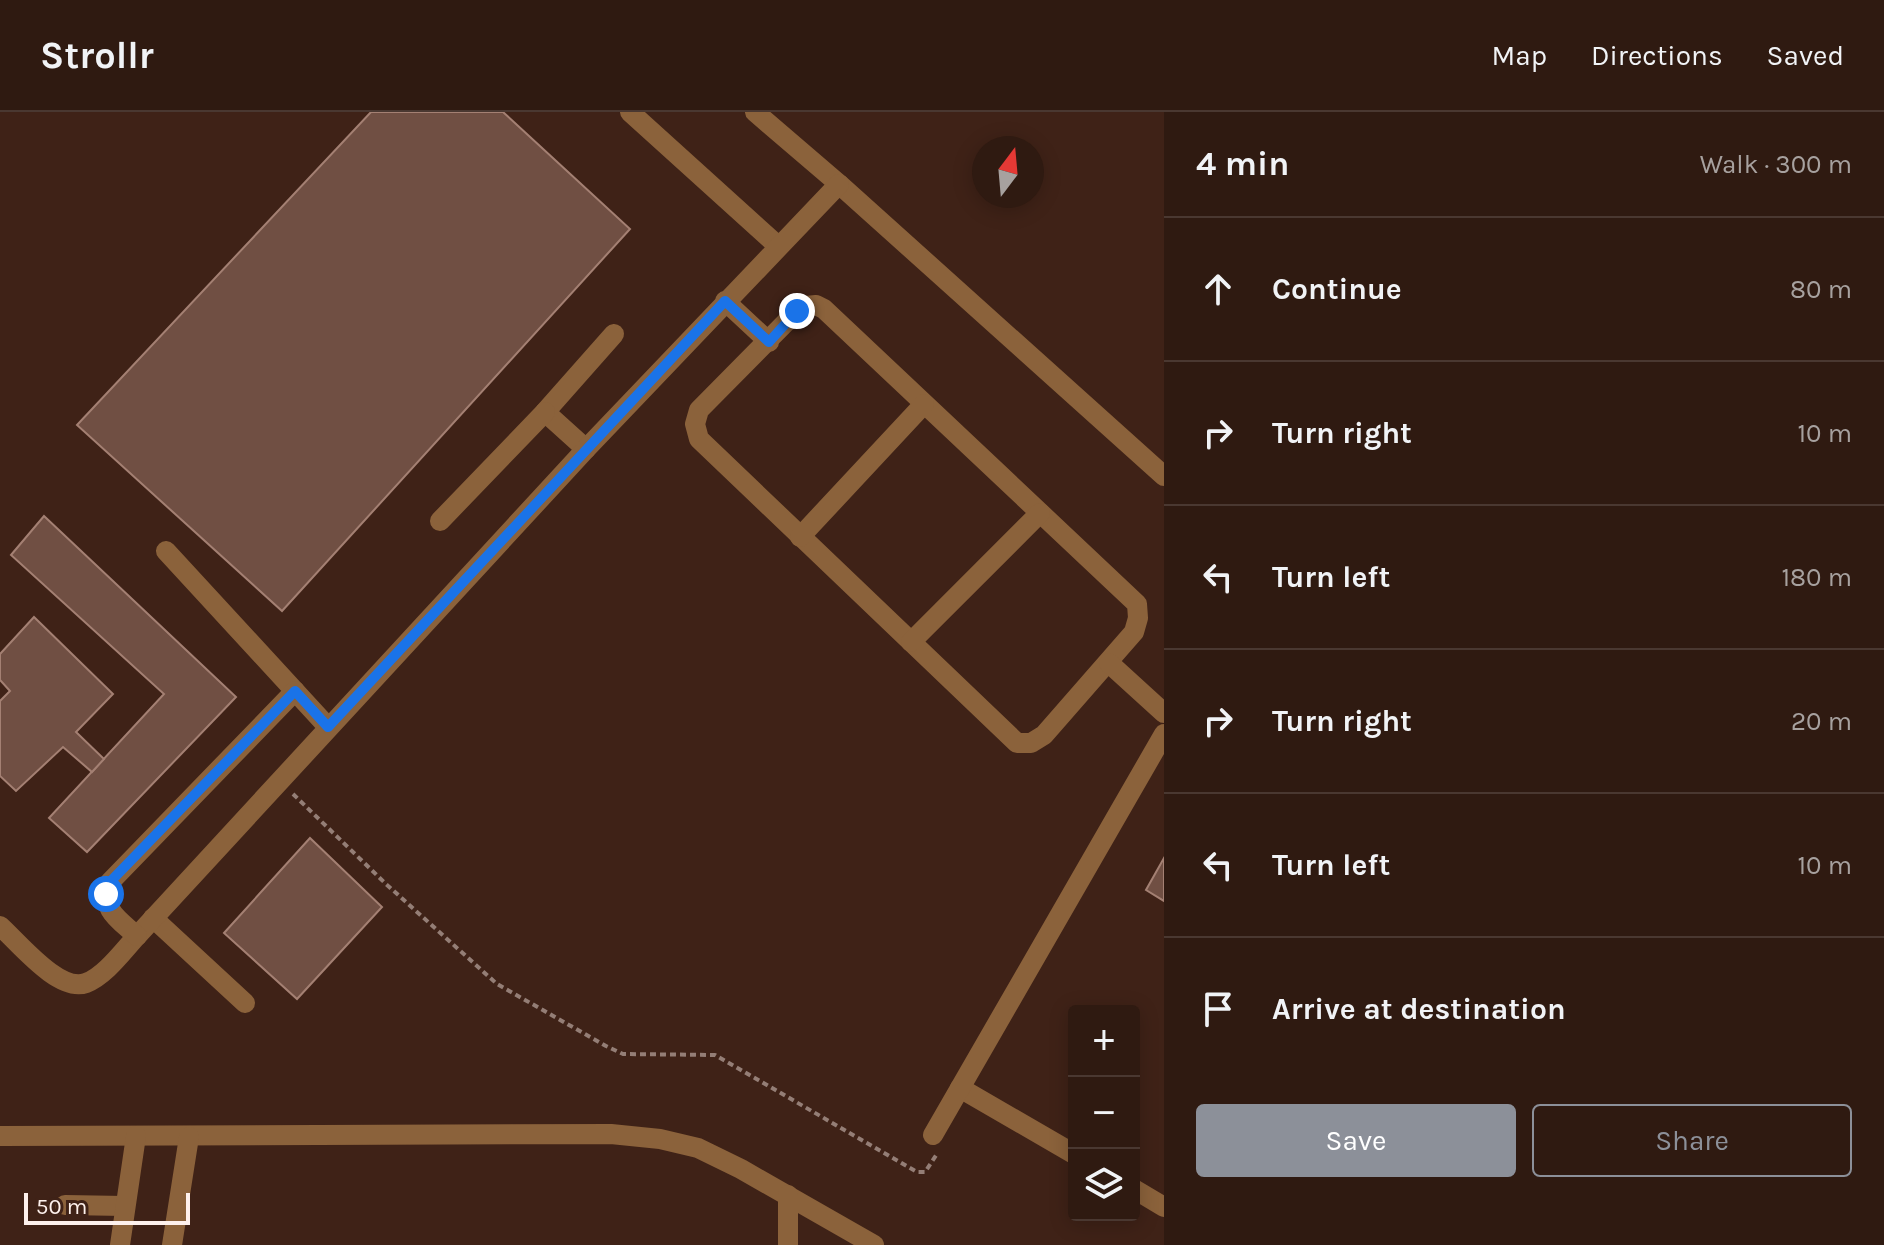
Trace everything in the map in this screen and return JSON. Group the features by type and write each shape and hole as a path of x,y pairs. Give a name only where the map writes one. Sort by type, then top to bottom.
{"street":[{"path":"630,112 777,245"},
{"path":"755,112 1164,476"},
{"path":"0,926 57,979 78,985 97,977 586,449 777,245 839,184"},
{"path":"725,301 769,342"},
{"path":"816,305 824,309 1137,604 1138,618 1134,632 1044,735 1031,743 1017,743 699,439 695,424 699,410 769,342 797,311 816,305"},
{"path":"440,521 545,412 614,334"},
{"path":"800,537 924,404"},
{"path":"545,412 586,449"},
{"path":"911,642 1040,513"},
{"path":"166,551 328,727"},
{"path":"1109,663 1164,713"},
{"path":"137,936 107,905 106,894 110,882 295,691"},
{"path":"933,1135 1164,734"},
{"path":"153,918 245,1003"},
{"path":"960,1088 1068,1151"},
{"path":"0,1136 611,1134 648,1137 698,1148 874,1245"},
{"path":"120,1245 136,1136"},
{"path":"172,1245 189,1137"},
{"path":"1140,1193 1164,1207"},
{"path":"788,1195 788,1245"},
{"path":"65,1205 125,1206"}],"path":[{"path":"279,781 386,884 497,984 606,1046 623,1054 715,1055 917,1172 930,1168 940,1148 940,1142 933,1135"}],"building":[{"path":"371,112 503,112 630,229 282,611 77,425"},
{"path":"44,516 236,697 87,852 49,818 164,694 11,555"},
{"path":"34,617 113,694 76,732 104,759 92,772 63,747 16,791 0,776 0,701 10,691 0,680 0,654"},
{"path":"310,838 382,907 297,999 224,933"},
{"path":"1164,858 1164,901 1146,890"}],"route":[{"path":"106,894 110,882 295,691 328,727 725,301 769,342 797,311"}]}
